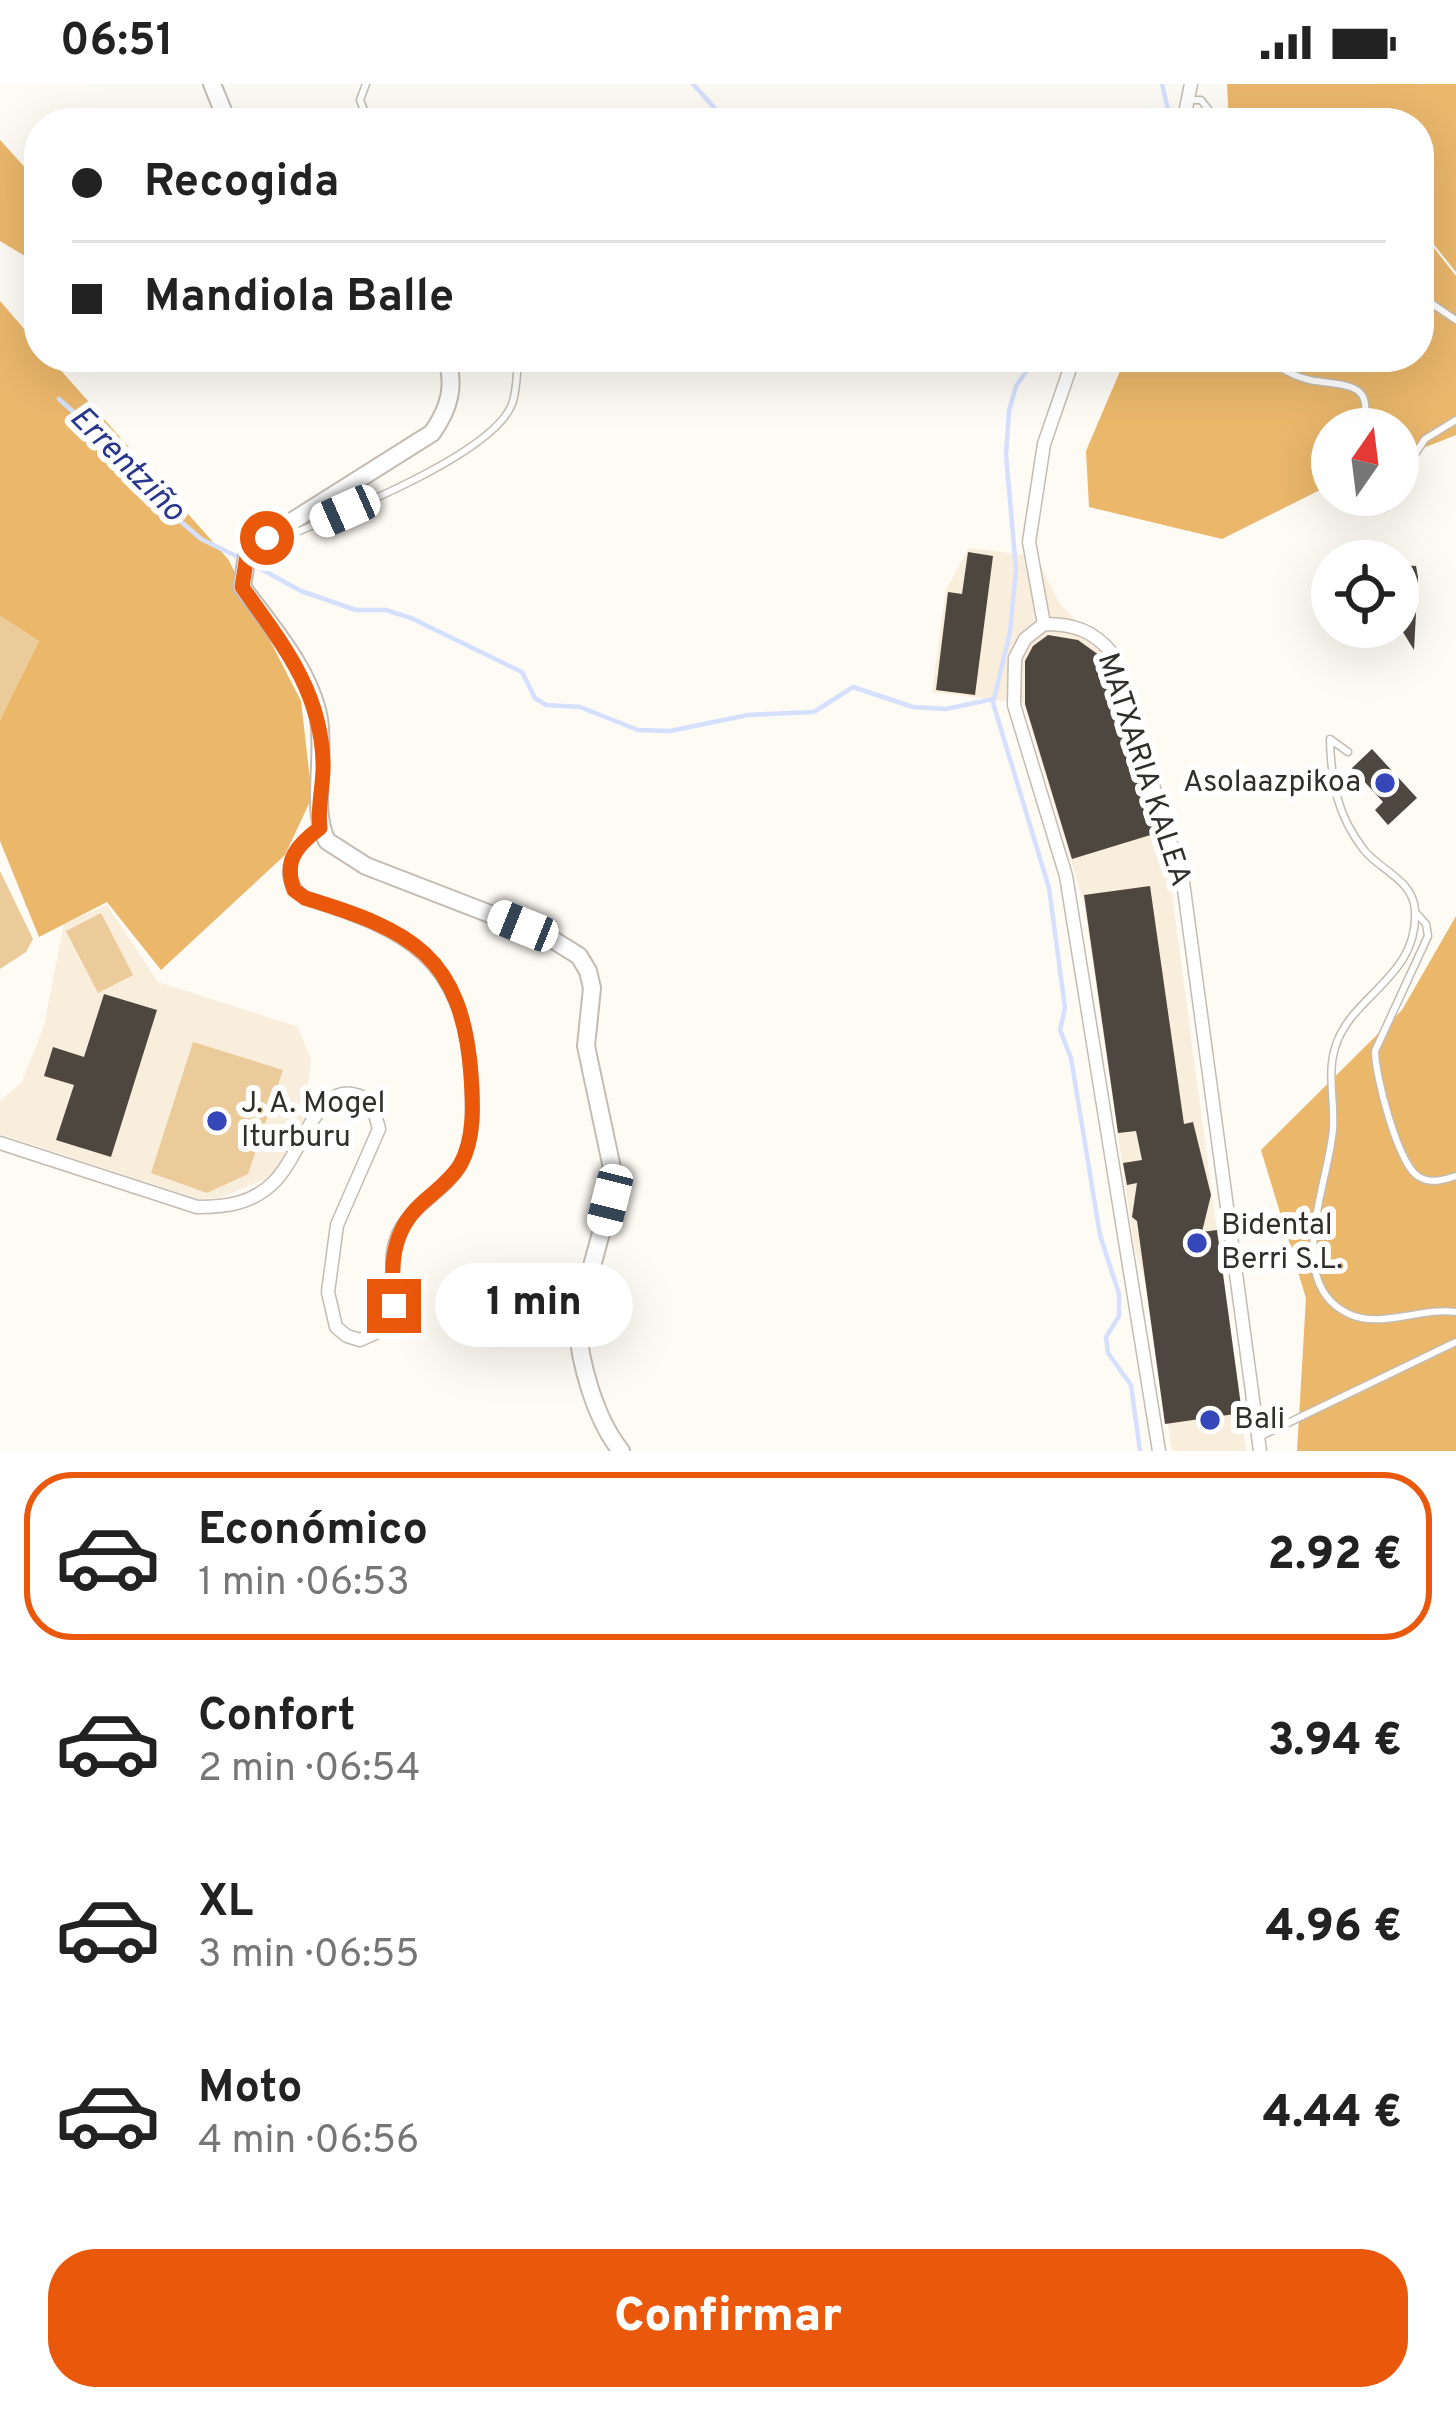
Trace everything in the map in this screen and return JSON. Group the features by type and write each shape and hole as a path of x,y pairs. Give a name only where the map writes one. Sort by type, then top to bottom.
{"street":[{"path":"1186,108 1191,84"},
{"path":"452,372 447,412 432,433 248,549 242,587 306,681 318,714 324,765 320,828 339,853 547,936 578,956 588,971 592,988 586,1046 612,1168 610,1200 577,1321 578,1339 608,1431 621,1451"},
{"path":"1069,372 1044,444 1030,542 1044,624 1025,639 1015,658 1014,705 1066,876 1159,1451"},
{"name":"MATXARIA KALEA","path":"1044,624 1070,624 1090,632 1112,653 1183,883 1259,1444"},
{"path":"0,1143 197,1207 227,1207 272,1185 292,1162 317,1111 331,1095 347,1090 359,1094 372,1103 379,1130 337,1225 328,1292 331,1316 346,1336 360,1340 384,1329 394,1306 395,1241 404,1222 460,1165 470,1136 470,1060 456,997 443,971 422,950 392,929 294,890 289,865 294,850 320,828"}],"lane":[{"path":"1188,100 1201,100 1207,108"},
{"path":"267,538 303,530 478,443 512,406 516,372"},
{"path":"1285,372 1354,387 1364,395 1367,408"},
{"path":"1419,448 1425,439 1456,420"},
{"path":"1348,752 1330,740 1331,785 1343,817 1366,852 1411,890 1415,913 1406,956 1335,1047 1334,1125 1314,1258 1321,1291 1342,1312 1362,1320 1456,1312"},
{"path":"1415,913 1426,924 1428,936 1376,1051 1375,1071 1407,1166 1420,1178 1438,1182 1456,1176"},
{"path":"1259,1444 1456,1342"}],"shaded area":[{"path":"1227,84 1456,84 1456,272 1434,245 1434,108 1228,108"},
{"path":"0,140 24,166 24,255 0,241"},
{"path":"1434,248 1456,276 1456,435 1419,450 1419,408 1311,408 1311,494 1222,539 1089,507 1086,451 1120,372 1434,372"},
{"path":"0,301 24,329 24,372 62,372 228,559 301,701 312,797 285,855 161,970 107,902 39,937 0,841 0,720 39,641 0,616"},
{"path":"969,548 1035,556 1060,604 1105,651 1171,886 1246,1451 1172,1451 1149,1293 1135,1250 1084,903 1023,703 932,692 946,590"},
{"path":"0,616 39,641 0,720"},
{"path":"0,871 33,939 26,952 0,969"},
{"name":"J. A. Mogel Iturburu","path":"107,905 158,982 298,1027 311,1060 304,1119 272,1176 219,1198 198,1199 0,1134 0,1101 22,1082 44,1026 64,924"},
{"path":"101,913 133,975 98,993 66,931"},
{"path":"1456,916 1456,1451 1297,1451 1306,1298 1261,1150 1402,1010"},
{"name":"J. A. Mogel Iturburu","path":"193,1042 283,1070 248,1174 207,1193 151,1173"}],"building":[{"path":"968,552 993,556 975,695 936,690 948,592 962,594"},
{"path":"1048,635 1078,640 1103,658 1157,833 1072,859 1025,704 1025,661 1033,646"},
{"name":"Asolaazpikoa","path":"1372,749 1417,798 1388,825 1375,810 1383,802 1352,768"},
{"path":"1150,886 1184,1124 1193,1122 1211,1195 1202,1232 1217,1230 1242,1413 1165,1424 1137,1221 1132,1217 1137,1183 1127,1185 1123,1163 1142,1160 1136,1131 1118,1133 1084,895"},
{"path":"104,994 157,1010 111,1157 56,1140 74,1085 44,1076 53,1047 84,1057"}],"waterway":[{"path":"693,84 715,108"},
{"path":"1162,84 1168,108"},
{"path":"1026,372 1016,386 1009,411 1006,455 1016,569 1010,632 993,703 1049,888 1065,1008 1060,1030 1071,1058 1100,1235 1119,1294 1119,1316 1106,1337 1108,1353 1131,1385 1140,1451"},
{"name":"Errentziño","path":"59,399 149,480 171,513 201,539 242,559"},
{"name":"Errentziño","path":"252,564 301,591 356,610 386,610 411,618 522,672 535,698 546,705 580,707 638,730 670,731 748,715 814,712 853,687 913,707 946,709 993,699"}],"place":[{"name":"Asolaazpikoa","path":"1385,783"},
{"name":"J. A. Mogel Iturburu","path":"217,1121"},
{"name":"Bidental Berri S.L.","path":"1197,1243"},
{"name":"Bali","path":"1210,1420"}],"route":[{"path":"267,538 248,549 242,587 306,681 318,714 324,765 320,828 294,850 289,865 294,890 392,929 422,950 443,971 456,997 470,1060 470,1136 460,1165 404,1222 395,1241 394,1306"}]}
